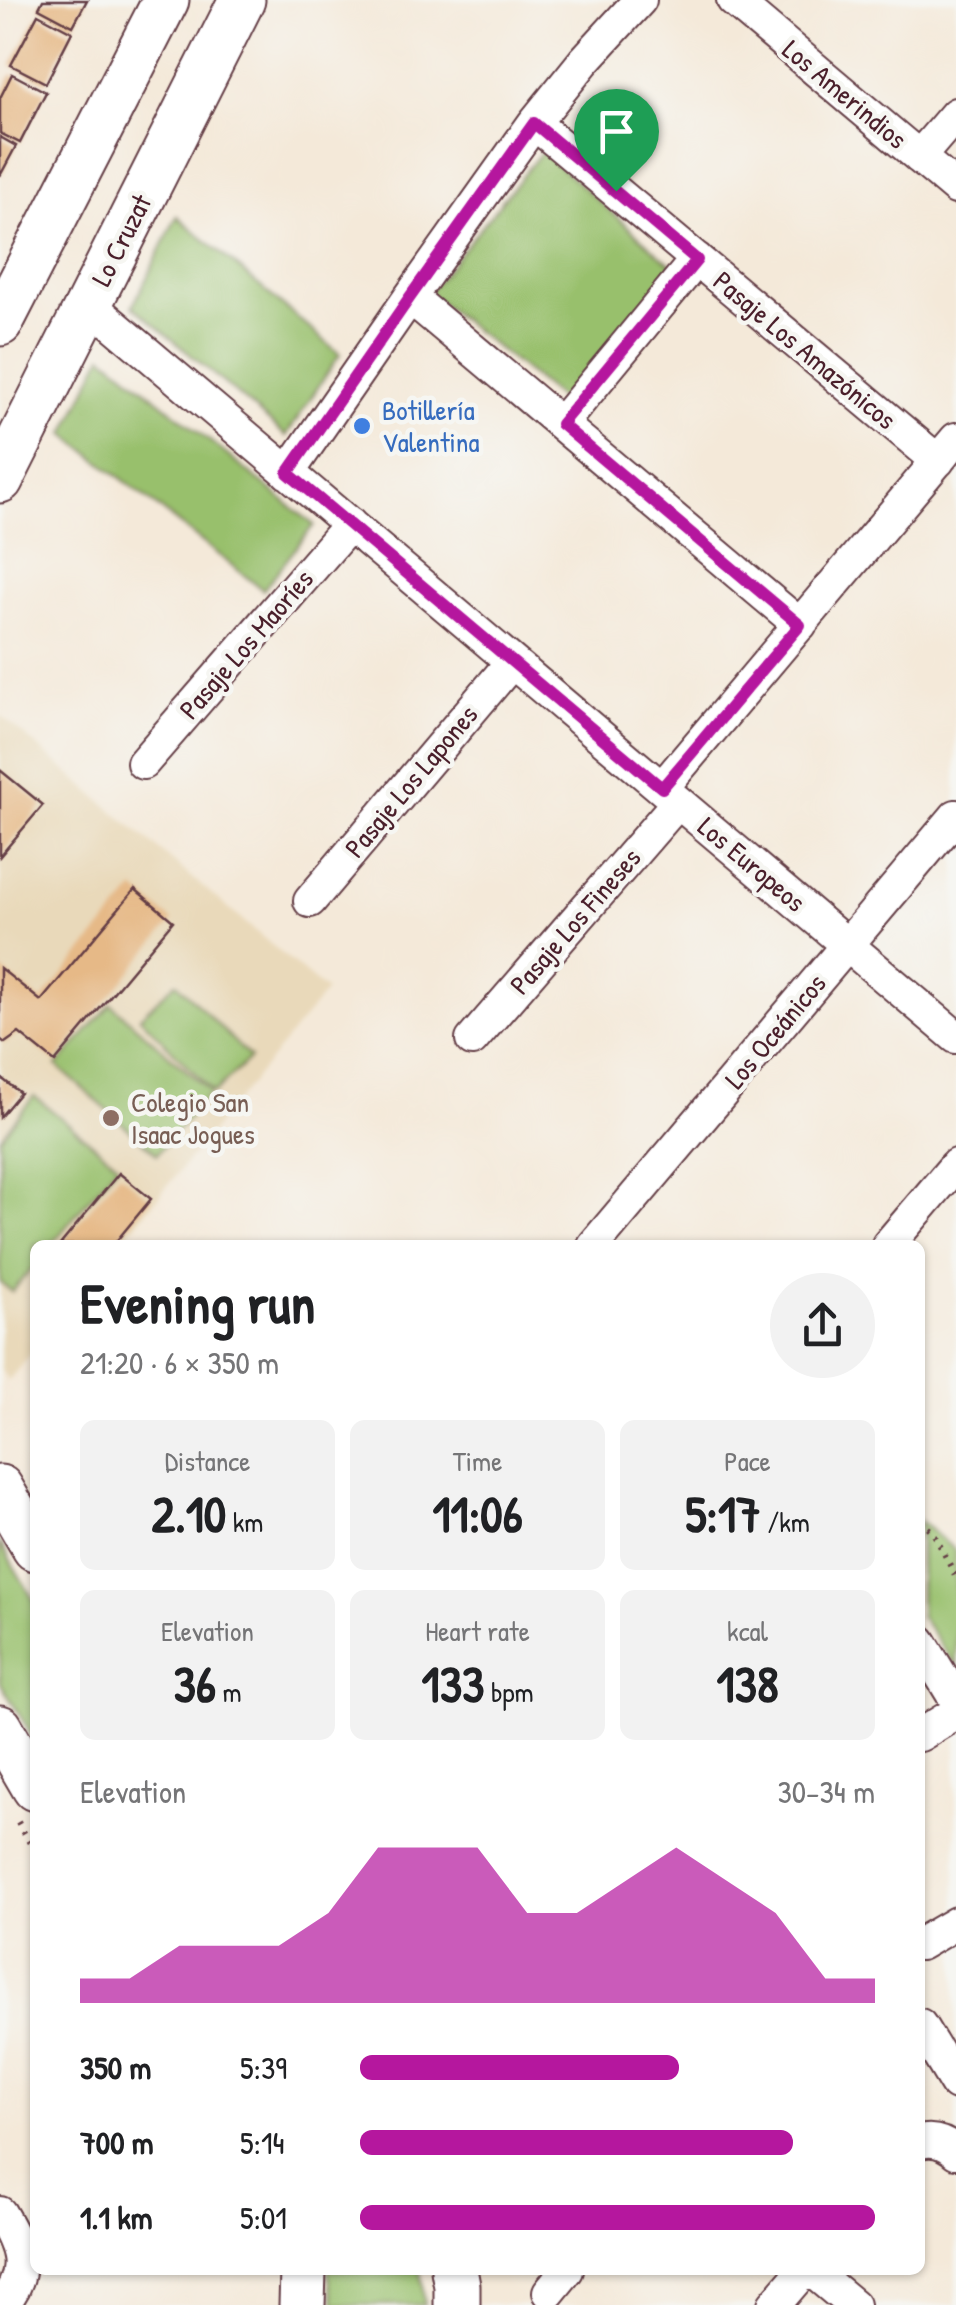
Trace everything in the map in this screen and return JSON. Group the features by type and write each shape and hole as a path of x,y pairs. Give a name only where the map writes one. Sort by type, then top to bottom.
{"main road":[{"path":"0,324 166,0"},
{"name":"Lo Cruzat","path":"0,480 242,0"},
{"path":"12,1501 30,1538"},
{"path":"0,1728 30,1779"},
{"path":"302,2305 304,2275"},
{"path":"455,2275 458,2305"}],"street":[{"path":"288,473 534,123 640,0"},
{"name":"Los Amerindios","path":"746,4 956,188"},
{"path":"919,157 956,114"},
{"name":"Pasaje Los Amazónicos","path":"534,123 697,260 947,450"},
{"path":"561,424 697,260"},
{"path":"410,297 800,625"},
{"name":"Los Europeos","path":"89,304 956,1037"},
{"name":"Pasaje Los Fineses","path":"472,1040 670,795 800,625 947,450"},
{"name":"Pasaje Los Maoríes","path":"142,764 350,524"},
{"name":"Pasaje Los Lapones","path":"310,901 512,662"},
{"name":"Los Oceánicos","path":"598,1240 956,816"},
{"path":"892,1240 956,1165"},
{"path":"925,1649 956,1700"},
{"path":"925,1731 956,1714"},
{"path":"925,1941 956,1923"},
{"path":"925,2033 956,2084"},
{"path":"925,2142 946,2144 956,2152"},
{"path":"0,2213 18,2248 20,2264 14,2288 2,2305"},
{"path":"774,2305 802,2275"},
{"path":"814,2275 853,2305"}],"path":[{"path":"925,1525 933,1532 956,1577"}],"shaded area":[{"name":"Colegio San Isaac Jogues","path":"0,715 326,991 123,1240 30,1240 30,1354 8,1381 0,1368"}],"green space":[{"path":"542,151 675,268 563,401 428,293"},
{"path":"177,216 340,354 286,436 133,306"},
{"path":"103,355 314,525 263,590 65,434"},
{"path":"176,982 250,1058 214,1093 140,1017"},
{"path":"111,1004 211,1092 157,1154 57,1066"},
{"path":"34,1096 118,1164 55,1240 30,1240 30,1271 12,1292 0,1282 0,1138"},
{"path":"925,1525 956,1551 956,1667 925,1623"},
{"path":"0,1543 30,1594 30,1733 0,1682"},
{"path":"329,2275 421,2275 425,2305 335,2305"}],"building":[{"path":"43,0 87,0 73,26 39,8"},
{"path":"38,14 72,32 46,83 11,65"},
{"path":"12,74 46,92 20,143 0,133 0,98"},
{"path":"0,137 16,146 0,176"},
{"path":"0,770 43,805 0,856"},
{"path":"135,889 173,921 55,1062 19,1033 5,1043 0,1039 0,968 41,1001"},
{"path":"0,1077 20,1093 0,1117"},
{"path":"119,1173 151,1199 117,1240 64,1240"}],"place":[{"name":"Botillería Valentina","path":"362,426"},
{"name":"Colegio San Isaac Jogues","path":"111,1118"}],"route":[{"path":"534,123 616,191 697,260 561,424 800,625 662,788 288,473 534,123"}]}
